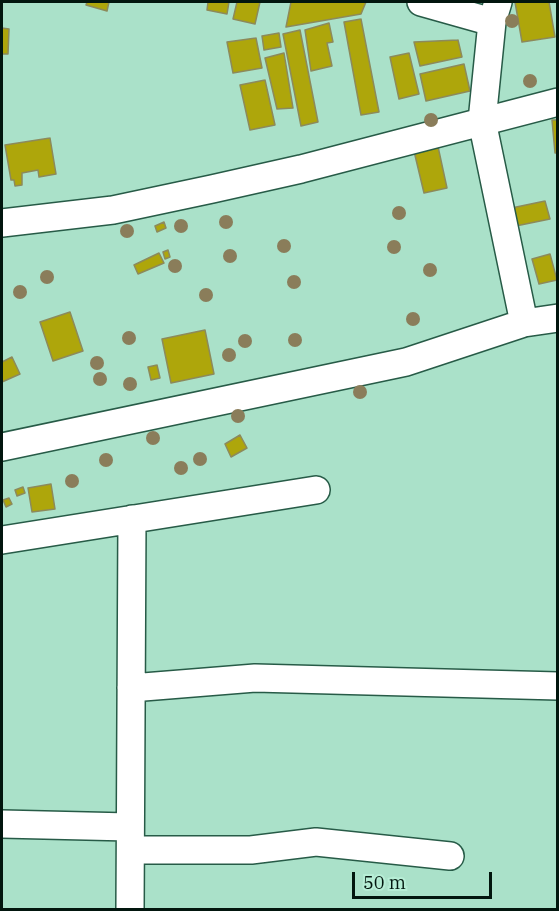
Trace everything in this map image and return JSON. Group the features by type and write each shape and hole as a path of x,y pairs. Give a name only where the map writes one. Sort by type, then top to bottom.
{"street":[{"path":"421,2 495,12 482,121 524,323"},
{"path":"2,223 124,208 301,170 558,102"},
{"path":"2,447 406,362 524,323 558,318"},
{"path":"2,540 316,490"},
{"path":"130,909 132,519"},
{"path":"131,688 255,678 558,686"},
{"path":"2,824 251,850 316,842 450,856"}],"building":[{"path":"87,2 109,2 107,11 86,5"},
{"path":"208,2 229,2 227,14 207,10"},
{"path":"237,2 260,2 255,24 233,19"},
{"path":"291,2 366,2 361,14 286,27"},
{"path":"515,2 549,2 555,37 522,42"},
{"path":"361,19 379,112 361,115 344,22"},
{"path":"329,23 333,42 327,43 332,66 311,71 305,30"},
{"path":"2,28 9,29 8,54 2,54"},
{"path":"300,30 318,122 301,126 283,34"},
{"path":"279,33 281,47 264,50 262,36"},
{"path":"256,38 262,68 233,73 227,42"},
{"path":"458,40 462,57 420,66 414,42"},
{"path":"284,53 293,108 277,109 265,58"},
{"path":"409,53 419,94 399,99 390,57"},
{"path":"464,64 470,91 426,101 420,74"},
{"path":"265,80 275,125 250,130 240,85"},
{"path":"552,120 558,120 558,153 555,153"},
{"path":"50,138 56,174 39,177 38,170 22,173 22,185 15,186 14,180 11,180 5,145"},
{"path":"437,142 447,188 424,193 413,147"},
{"path":"545,201 550,219 506,228 502,210"},
{"path":"164,222 166,228 157,232 155,226"},
{"path":"168,250 170,257 165,259 163,252"},
{"path":"159,253 164,263 138,274 134,265"},
{"path":"550,254 557,280 539,284 532,259"},
{"path":"70,312 83,351 53,361 40,322"},
{"path":"205,330 214,374 171,383 162,339"},
{"path":"12,357 20,374 2,382 2,362"},
{"path":"157,365 160,378 151,380 148,367"},
{"path":"240,435 247,448 231,457 225,444"},
{"path":"51,484 55,509 32,512 28,488"},
{"path":"23,487 25,493 17,496 15,490"},
{"path":"9,498 12,504 6,507 3,500"}]}
